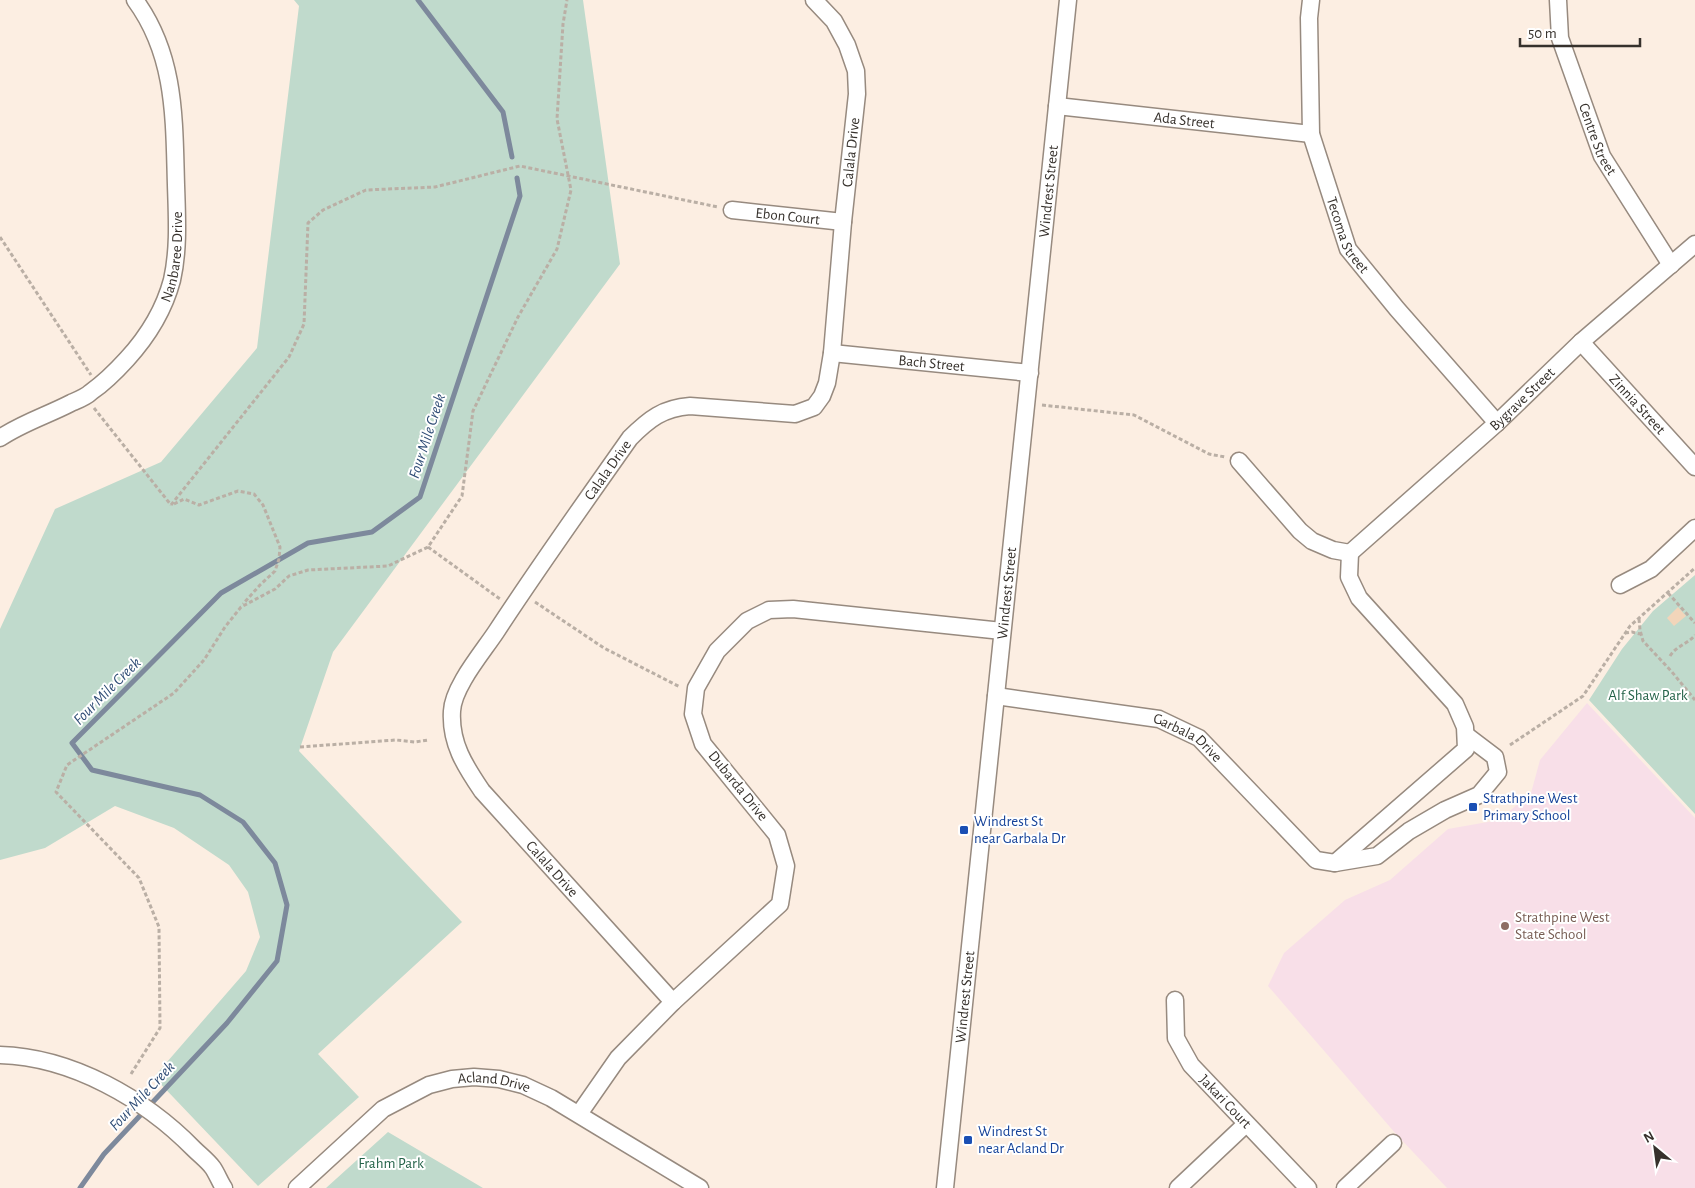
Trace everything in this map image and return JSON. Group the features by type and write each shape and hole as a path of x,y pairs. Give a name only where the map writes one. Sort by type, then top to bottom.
{"street":[{"name":"Nanbaree Drive","path":"0,438 30,421 91,393 146,338 162,309 172,280 177,247 174,112 169,76 159,42 135,0"},
{"name":"Calala Drive","path":"673,1002 482,792 464,765 453,736 452,710 458,688 630,438 644,424 659,414 675,407 690,406 795,414 814,407 822,396 828,383 832,353 843,222 857,94 856,71 847,45 834,21 814,0"},
{"name":"Windrest Street","path":"945,1188 1068,0"},
{"name":"Tecoma Street","path":"1311,0 1309,18 1311,134 1348,249 1396,309 1497,423"},
{"name":"Centre Street","path":"1558,0 1560,38 1602,156 1671,265"},
{"name":"Ada Street","path":"1057,106 1311,134"},
{"name":"Ebon Court","path":"732,210 843,222"},
{"name":"Bygrave Street","path":"1350,553 1497,423 1581,342 1695,244"},
{"name":"Zinnia Street","path":"1581,342 1695,467"},
{"name":"Bach Street","path":"832,353 1030,373"},
{"path":"1238,461 1300,531 1312,541 1333,550 1350,553 1349,577 1359,598 1455,704 1465,727 1466,749 1335,863"},
{"path":"1620,585 1651,569 1695,528"},
{"name":"Dubarda Drive","path":"578,1114 618,1058 673,1002 780,904 786,866 777,835 703,744 693,714 696,688 717,651 747,621 769,610 793,609 1002,631"},
{"name":"Garbala Drive","path":"996,696 1159,719 1199,738 1316,860 1335,863 1377,856 1409,831 1445,810 1479,795 1498,772 1495,757 1466,735"},
{"name":"Jakari Court","path":"1175,1000 1176,1038 1191,1065 1308,1188"},
{"path":"0,1055 16,1055 86,1075 149,1109 176,1130 213,1168 224,1188"},
{"name":"Acland Drive","path":"297,1188 383,1109 429,1085 452,1079 474,1077 499,1079 523,1085 551,1098 700,1188"},
{"path":"1178,1188 1246,1124"},
{"path":"1345,1188 1393,1143"}],"path":[{"path":"240,607 275,589 288,576 308,570 388,566 428,547 462,496 473,411 518,317 557,249 571,190 557,119 567,0"},
{"path":"171,505 289,356 304,324 308,223 323,210 366,190 435,187 520,166 732,210"},
{"path":"0,237 98,386"},
{"path":"1041,405 1134,415 1209,454 1238,461"},
{"path":"94,408 171,505"},
{"path":"132,1074 160,1028 159,927 139,878 56,792 66,765 174,693 204,660 240,607 276,571 280,547 263,505 254,494 238,491 199,505 184,498 171,505"},
{"path":"428,547 501,599 510,586 604,648 682,688"},
{"path":"1510,745 1583,696 1625,633 1695,568"},
{"path":"1668,593 1695,623"},
{"path":"1654,598 1658,601"},
{"path":"1639,619 1643,641 1695,700"},
{"path":"1625,633 1641,634"},
{"path":"1670,656 1677,648 1688,642 1695,635"},
{"path":"300,747 396,740 415,742 428,740"}],"shaded area":[{"name":"Strathpine West State School","path":"1587,703 1695,818 1695,1188 1447,1188 1396,1134 1268,986 1284,953 1345,900 1390,880 1448,829 1499,820 1531,793 1540,760"}],"green space":[{"path":"294,0 583,0 620,264 333,652 299,751 462,922 318,1054 359,1097 258,1186 154,1077 246,971 260,937 248,892 229,865 174,828 115,806 45,848 0,860 0,629 55,509 161,462 257,348 299,6"},
{"name":"Alf Shaw Park","path":"1695,575 1695,814 1589,700 1622,649 1653,611"},
{"name":"Frahm Park","path":"388,1132 483,1188 326,1188"}],"building":[{"path":"1678,607 1686,616 1674,626 1667,618"}],"waterway":[{"name":"Four Mile Creek","path":"418,0 503,112 512,157"},
{"name":"Four Mile Creek","path":"80,1188 104,1154 227,1023 277,961 287,905 275,863 243,822 200,795 92,770 72,743 221,593 308,543 372,532 420,497 520,196 517,178"}],"place":[{"name":"Strathpine West Primary School","path":"1473,807"},
{"name":"Windrest St near Garbala Dr","path":"964,830"},
{"name":"Strathpine West State School","path":"1505,926"},
{"name":"Windrest St near Acland Dr","path":"968,1140"}]}
